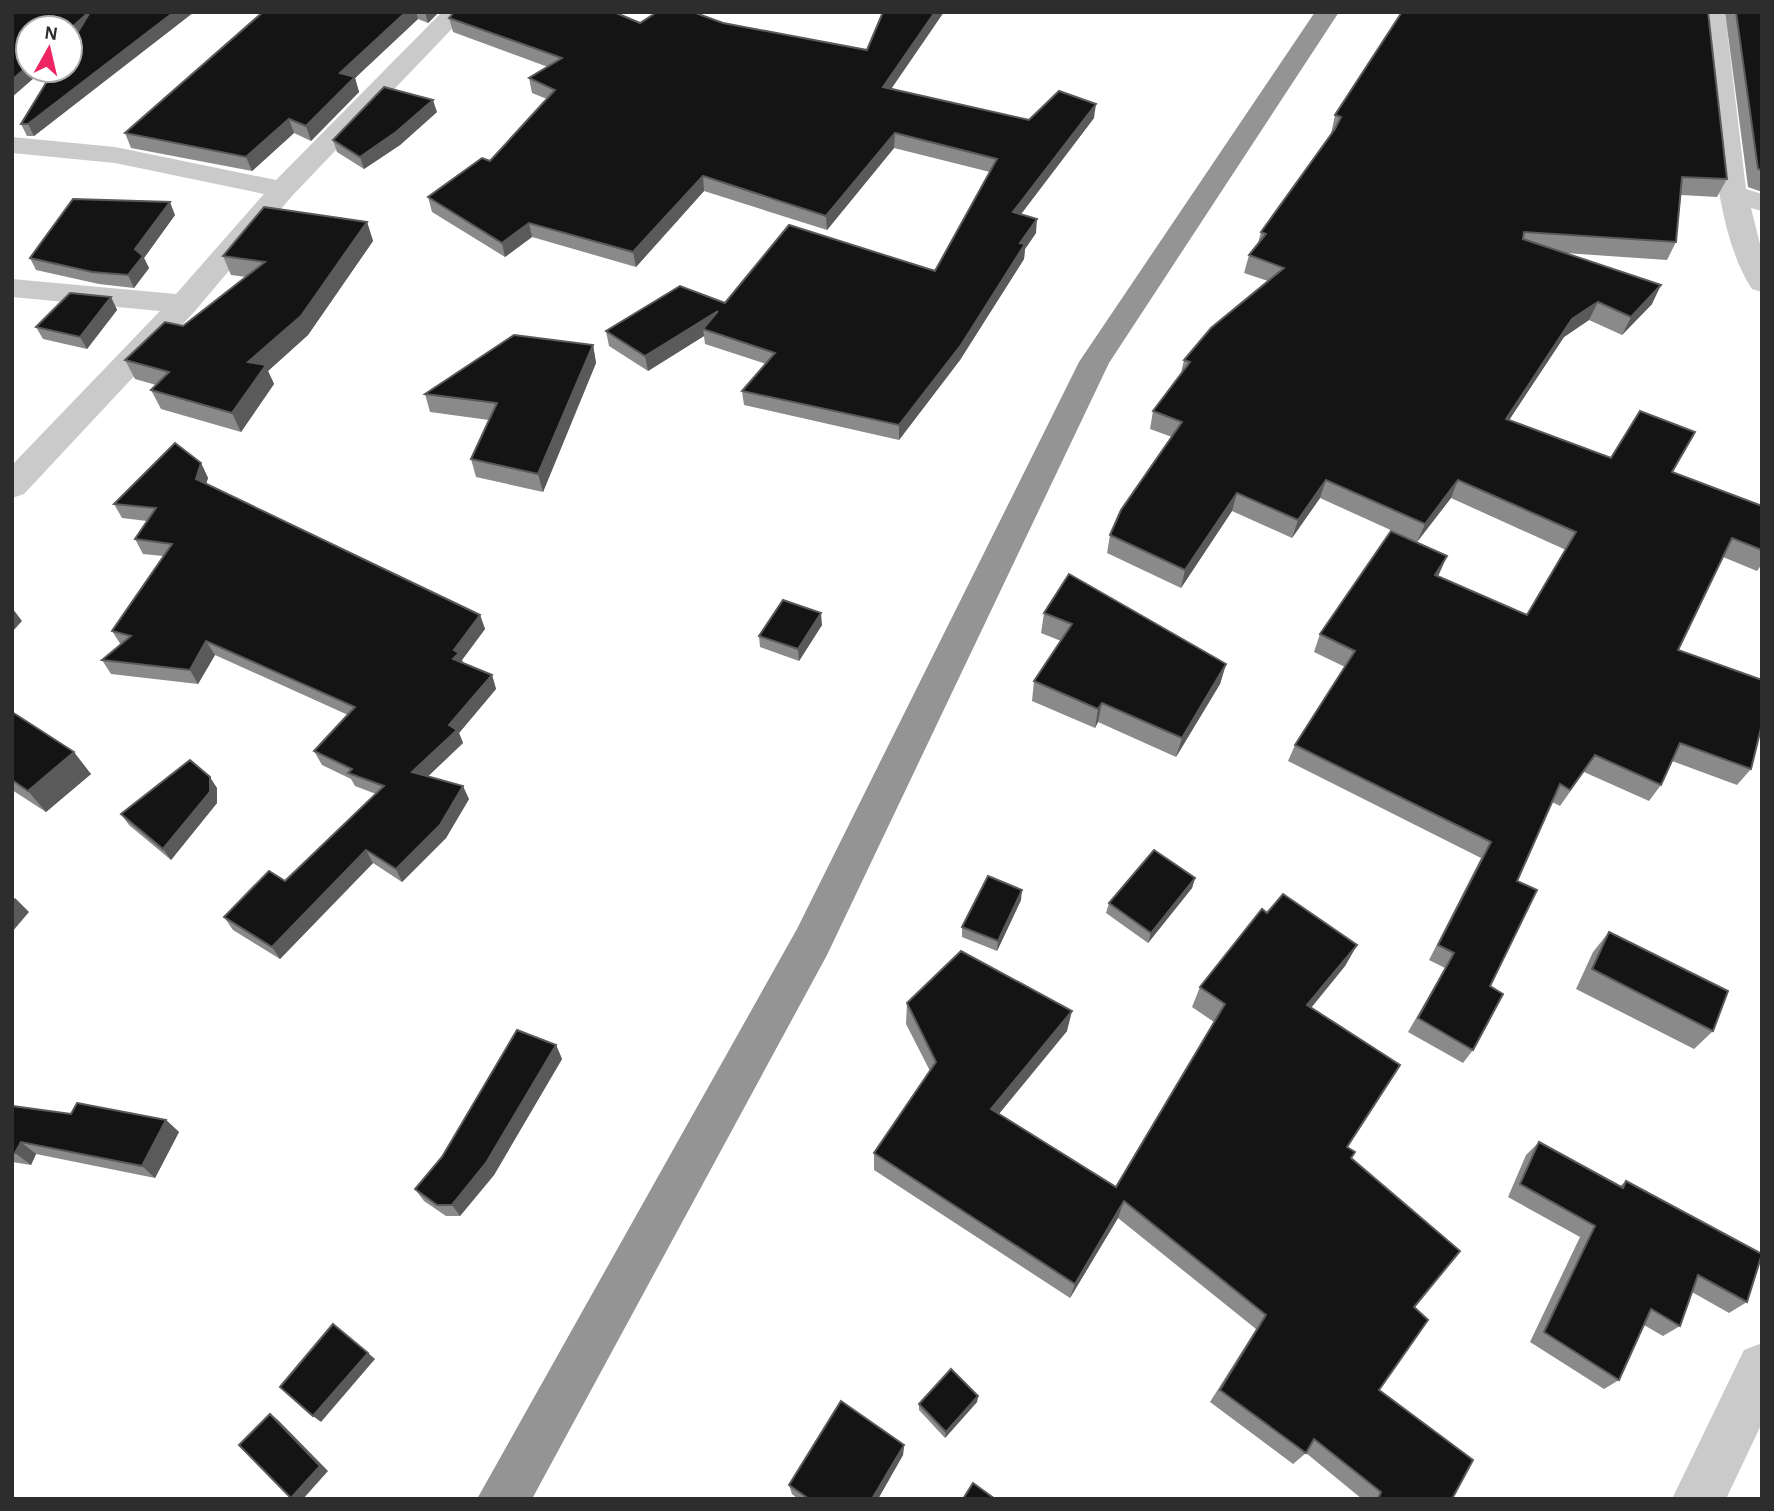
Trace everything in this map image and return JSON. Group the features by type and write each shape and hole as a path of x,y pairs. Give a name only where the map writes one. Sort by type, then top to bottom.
{"highway":[{"path":"503,1499 812,942 1094,362 1327,12"}],"street":[{"path":"12,486 184,304 282,190 400,66 456,12"},
{"path":"1713,12 1733,194 1748,255 1762,284"},
{"path":"12,145 96,150 156,160 282,190"},
{"path":"1733,194 1762,203"},
{"path":"12,288 184,304"},
{"path":"1698,1499 1762,1368"}],"building":[{"path":"12,12 89,12 84,16 84,14 14,14 12,80"},
{"path":"90,12 174,12 84,81 84,22"},
{"path":"263,12 406,12 340,73 355,77 306,126 289,119 246,157 125,133"},
{"path":"454,12 614,12 640,23 657,12 693,12 723,23 867,50 883,12 935,12 883,87 1029,120 1059,91 1096,104 1013,212 1037,219 1020,243 1025,244 961,345 899,425 742,391 775,353 703,329 718,311 645,356 606,331 680,286 725,303 789,225 935,271 997,159 895,133 826,216 703,176 633,252 529,223 502,243 428,197 482,158 490,161 555,90 529,78 562,58 449,18"},
{"path":"1402,12 1708,12 1727,179 1682,177 1676,242 1524,232 1523,239 1661,285 1631,317 1598,302 1572,319 1506,419 1611,458 1640,411 1695,432 1672,472 1762,506 1762,550 1732,538 1678,650 1762,680 1762,724 1751,769 1680,743 1661,785 1595,755 1570,790 1560,784 1517,881 1537,890 1490,986 1503,994 1473,1050 1418,1018 1454,953 1438,945 1491,842 1295,745 1355,651 1320,634 1391,531 1447,556 1435,575 1527,615 1576,532 1458,480 1425,524 1326,480 1298,520 1237,493 1185,570 1110,535 1121,510 1182,422 1153,411 1190,362 1184,360 1211,328 1284,268 1249,255 1266,234 1261,232 1335,129 1341,117 1335,115"},
{"path":"1736,12 1762,12 1762,170 1758,169"},
{"path":"45,84 80,84 28,124 21,124"},
{"path":"384,87 433,100 396,132 360,157 333,140"},
{"path":"73,199 170,202 135,249 143,256 128,275 92,272 30,258"},
{"path":"264,207 367,222 301,316 248,362 266,365 232,413 151,390 169,372 125,360 165,322 183,326 265,262 223,256"},
{"path":"70,293 111,297 80,337 36,327"},
{"path":"514,335 593,345 538,474 471,459 497,403 425,394"},
{"path":"175,443 201,463 196,479 480,615 454,650 459,653 453,659 492,675 449,725 457,730 412,772 463,786 440,825 396,869 366,850 272,947 224,917 269,871 285,881 384,786 348,773 352,769 314,751 355,707 206,641 190,670 102,660 131,636 112,631 172,544 135,539 156,508 114,504"},
{"path":"1069,574 1226,664 1182,738 1102,703 1098,709 1034,681 1072,624 1044,613"},
{"path":"783,600 821,613 798,649 759,636"},
{"path":"12,712 74,752 28,791 12,780"},
{"path":"190,760 210,777 210,792 163,849 121,814"},
{"path":"1154,850 1195,878 1151,933 1109,903"},
{"path":"988,876 1022,890 998,941 962,927"},
{"path":"1283,894 1357,945 1307,1005 1400,1065 1347,1147 1355,1152 1351,1158 1460,1251 1414,1307 1428,1320 1379,1390 1473,1460 1452,1499 1378,1499 1381,1492 1314,1439 1306,1453 1220,1390 1266,1315 1124,1201 1075,1284 874,1153 936,1062 907,1003 961,951 1072,1011 991,1109 1116,1187 1225,1004 1200,987 1262,909 1267,913"},
{"path":"1609,932 1728,991 1713,1031 1592,969"},
{"path":"517,1030 556,1045 486,1163 452,1205 437,1205 415,1189 442,1157"},
{"path":"77,1103 166,1120 142,1166 21,1142 15,1153 12,1153 12,1106 71,1114"},
{"path":"1539,1142 1623,1188 1626,1181 1762,1254 1747,1302 1698,1275 1680,1326 1651,1309 1619,1380 1544,1332 1595,1226 1520,1184"},
{"path":"333,1324 368,1353 313,1416 280,1387"},
{"path":"951,1369 978,1396 946,1432 919,1404"},
{"path":"841,1401 904,1445 872,1499 809,1499 789,1485"},
{"path":"270,1414 320,1466 291,1498 239,1445"},
{"path":"973,1483 995,1499 963,1499"}]}
